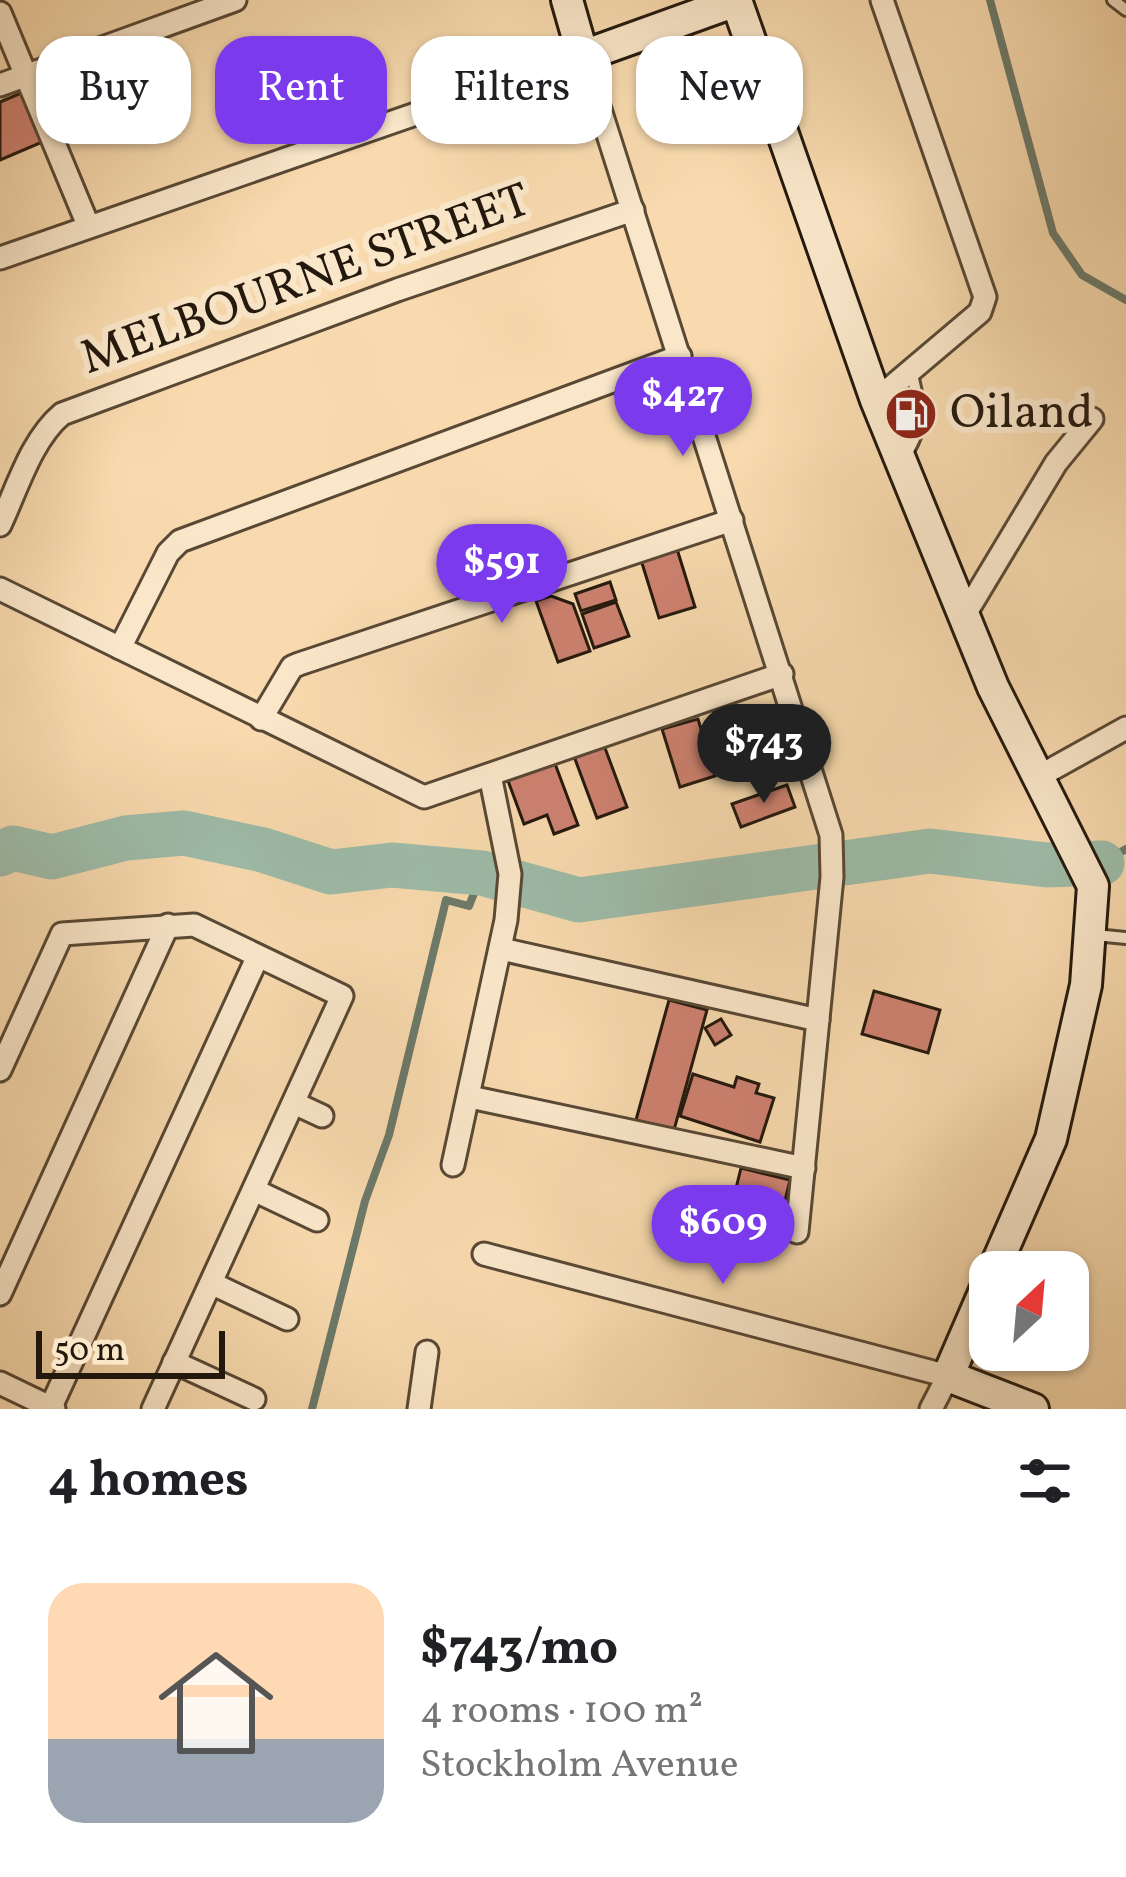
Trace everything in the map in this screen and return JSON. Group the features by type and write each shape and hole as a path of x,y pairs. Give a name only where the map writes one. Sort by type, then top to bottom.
{"main road":[{"path":"567,0 578,36"},
{"path":"612,46 737,0 876,400 1036,778 1087,872 1092,935 1087,985 1051,1139 1002,1251"},
{"path":"969,1327 948,1376 1033,1409"}],"street":[{"path":"0,85 206,5 235,0"},
{"path":"876,400 980,312 985,297 882,0"},
{"path":"0,13 88,225"},
{"path":"0,258 411,115"},
{"path":"612,144 826,816 832,877 797,1232"},
{"name":"MELBOURNE STREET","path":"0,525 49,425 62,414 397,290 633,210"},
{"path":"121,648 168,553 180,541 680,356"},
{"path":"964,616 1056,463 1092,419"},
{"path":"261,719 299,664 732,520"},
{"path":"0,589 424,797 782,674"},
{"path":"1036,778 1126,728"},
{"path":"453,1165 506,920 510,874 490,775"},
{"path":"0,1294 168,925"},
{"path":"0,1070 62,934 194,925 342,996 153,1409"},
{"path":"501,949 818,1020"},
{"path":"0,1383 52,1409 258,956"},
{"path":"470,1097 804,1168"},
{"path":"294,1103 322,1115"},
{"path":"254,1190 317,1220"},
{"path":"484,1254 948,1376 931,1409"},
{"path":"211,1283 287,1319"},
{"path":"419,1409 428,1352"},
{"path":"174,1362 254,1399"}],"lane":[{"path":"1113,0 1126,10"},
{"path":"901,461 920,430 911,370"},
{"path":"1092,935 1126,938"}],"building":[{"path":"26,91 36,114 38,144 0,160 0,102"},
{"path":"677,549 695,607 659,618 641,560"},
{"path":"610,582 616,600 581,611 575,594"},
{"path":"551,596 573,604 590,651 558,662 536,601"},
{"path":"616,602 629,636 594,648 582,614"},
{"path":"698,719 715,776 680,787 662,729"},
{"path":"602,740 627,807 597,818 572,751"},
{"path":"554,761 578,825 554,834 547,815 524,824 507,778"},
{"path":"787,785 795,807 741,827 732,804"},
{"path":"874,991 940,1010 928,1053 862,1034"},
{"path":"669,1000 707,1010 674,1130 636,1120"},
{"path":"721,1019 731,1035 715,1045 705,1028"},
{"path":"693,1074 734,1087 737,1077 759,1084 756,1093 774,1098 760,1142 680,1116"},
{"path":"741,1168 790,1180 777,1233 728,1221"}],"waterway":[{"path":"990,0 1053,233 1082,275 1126,300"},
{"path":"0,854 13,848 52,857 126,838 184,833 263,850 331,872 392,865 482,873 579,900 930,851 1047,865 1102,863"},
{"path":"1102,863 1126,849"},
{"path":"312,1409 365,1201 389,1135 446,900 469,906 482,873"}],"place":[{"name":"Oiland","path":"911,414"}]}
